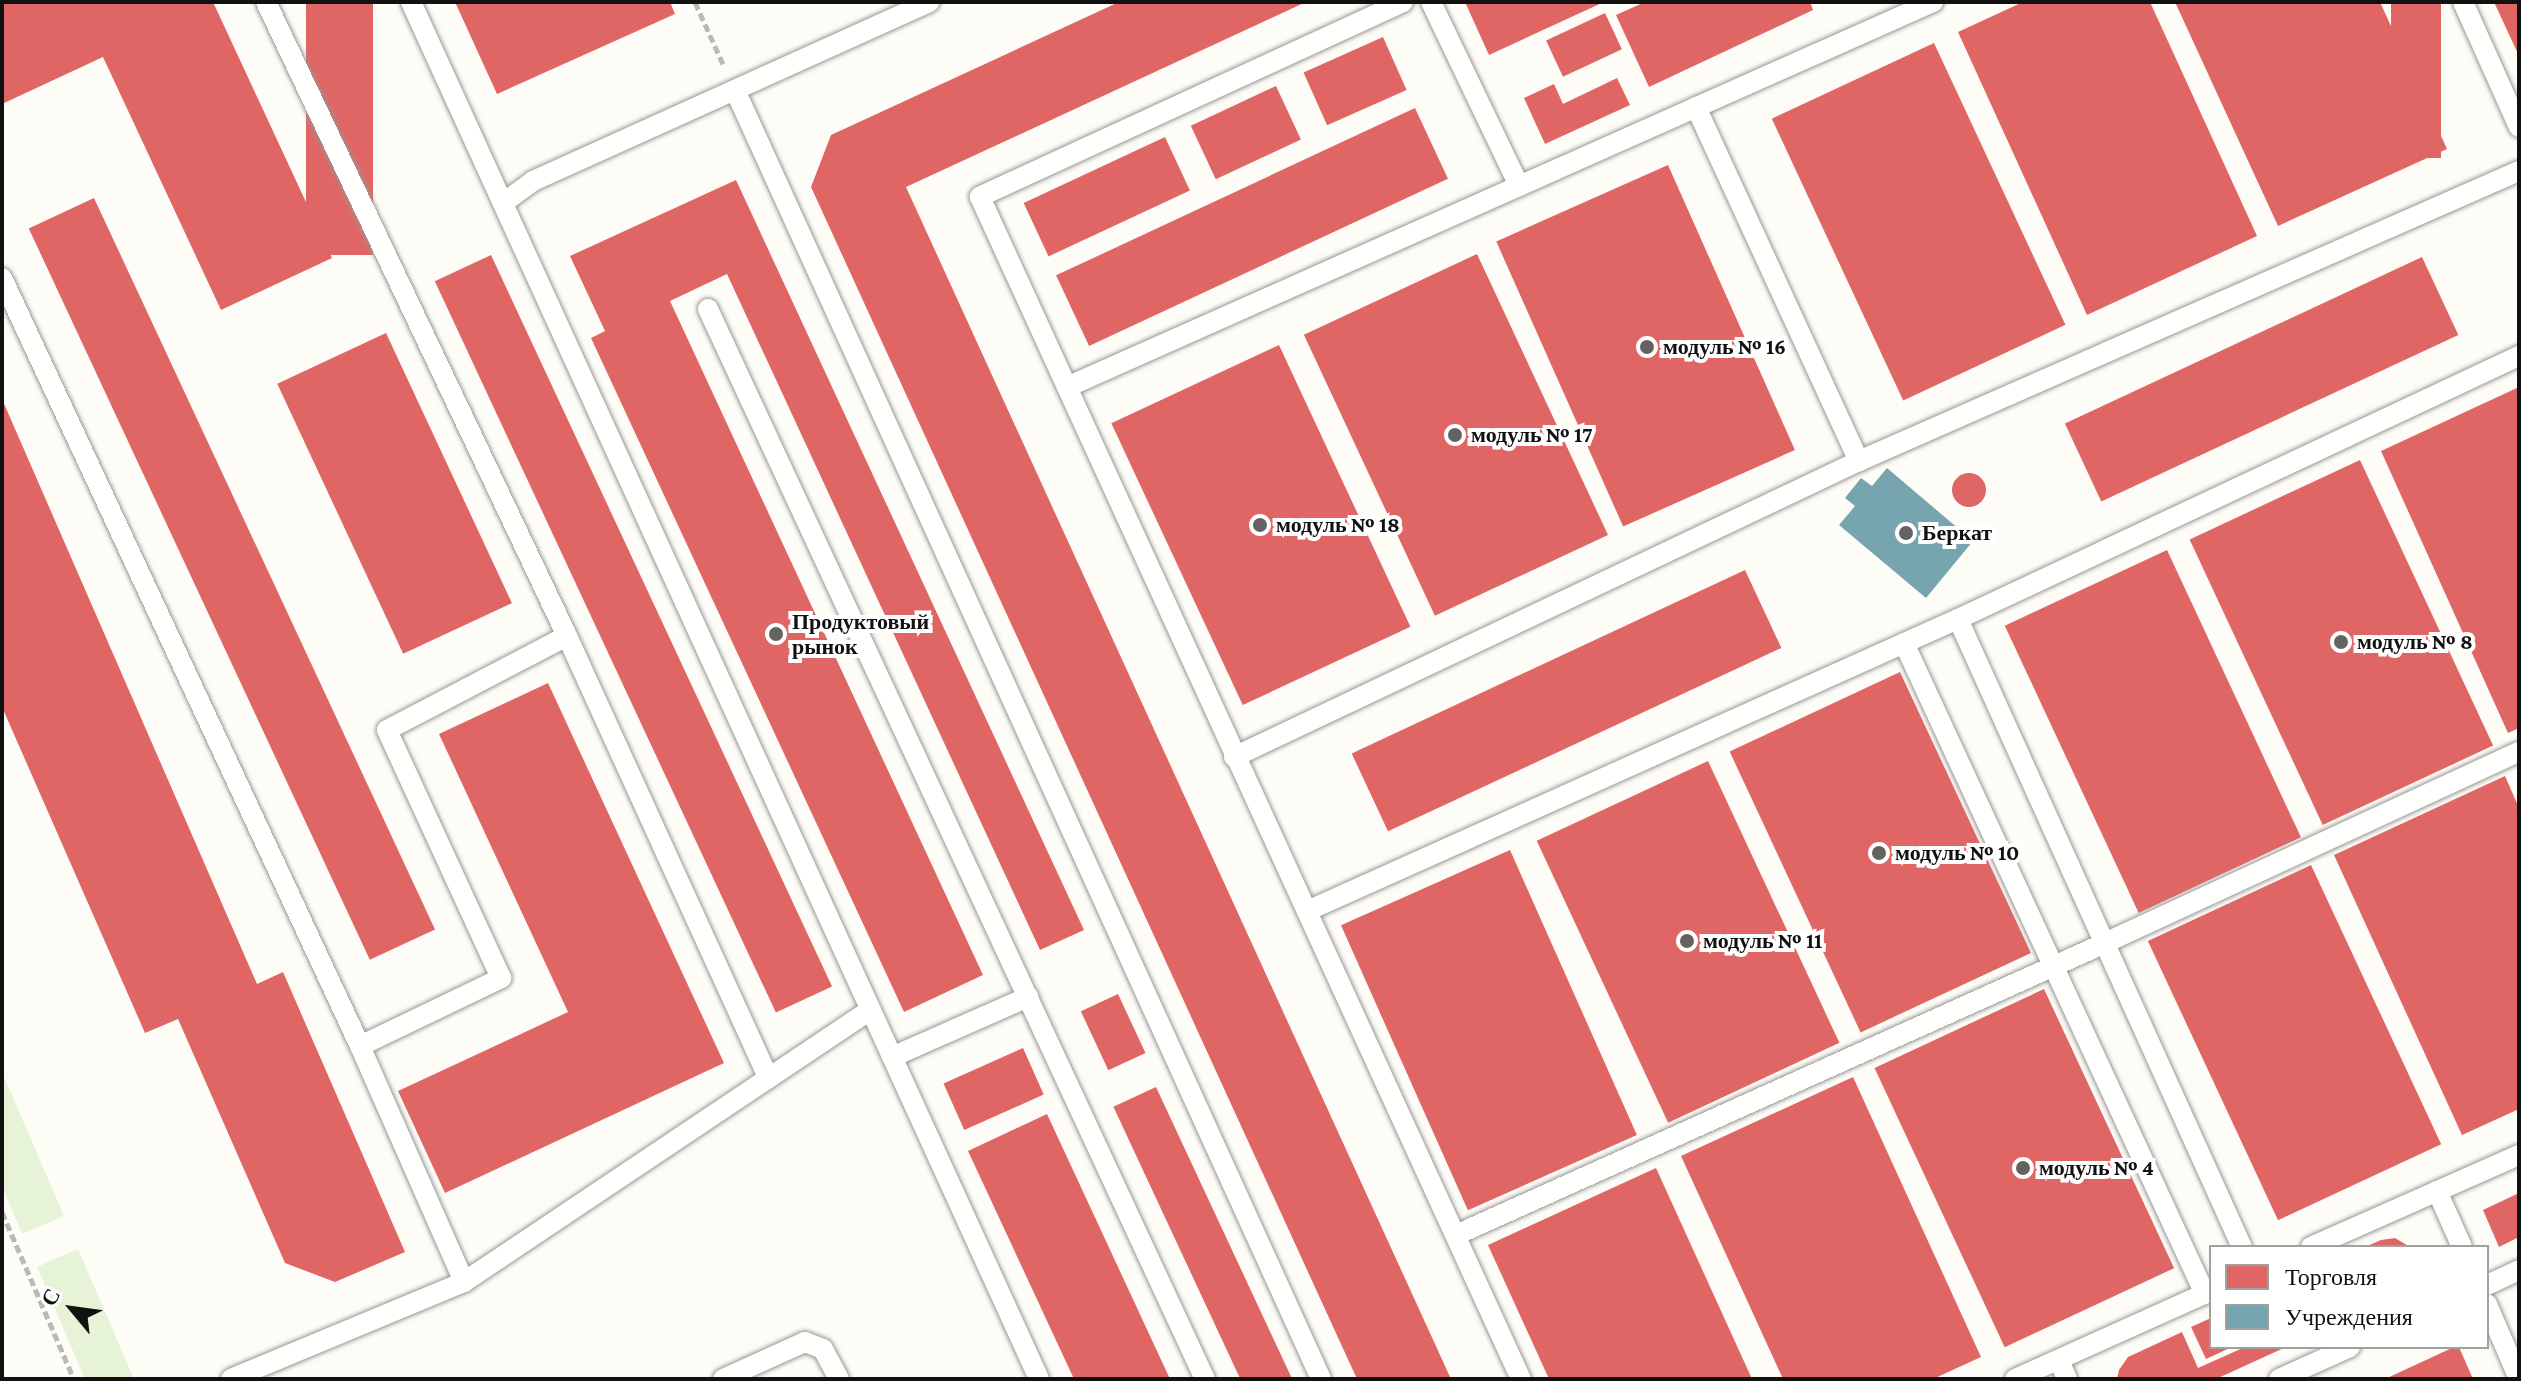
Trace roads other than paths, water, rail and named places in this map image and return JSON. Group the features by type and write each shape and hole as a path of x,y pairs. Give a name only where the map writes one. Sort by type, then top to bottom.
{"lane":[{"path":"266,2 567,636 768,1078"},
{"path":"411,2 1039,1379"},
{"path":"503,203 533,181 930,2"},
{"path":"1403,2 980,197 1521,1379"},
{"path":"1431,2 1519,186"},
{"path":"1880,2 1889,22"},
{"path":"1067,387 1933,2"},
{"path":"2463,2 2519,127"},
{"path":"735,90 1321,1379"},
{"path":"1696,107 1859,461"},
{"path":"1234,757 1859,461 2519,171"},
{"path":"2,278 360,1046 464,1282"},
{"path":"708,309 1205,1379"},
{"path":"1307,911 1958,619 2519,356"},
{"path":"1958,619 2241,1245"},
{"path":"360,1046 501,978 387,730 567,636"},
{"path":"1904,643 2208,1293 2015,1379"},
{"path":"1456,1235 2054,967 2519,752"},
{"path":"892,1057 1028,997"},
{"path":"231,1379 464,1282 870,1010"},
{"path":"2316,1245 2519,1155"},
{"path":"2437,1191 2461,1245"},
{"path":"2489,1284 2519,1270"},
{"path":"2489,1309 2519,1379"},
{"path":"723,1379 805,1342 823,1349 839,1379"},
{"path":"2279,1379 2346,1349"},
{"path":"2059,1360 2067,1379"}],"place":[{"name":"модуль № 16","path":"1647,347"},
{"name":"модуль № 17","path":"1455,435"},
{"name":"модуль № 18","path":"1260,525"},
{"name":"Беркат","path":"1906,533"},
{"name":"Продуктовый рынок","path":"776,634"},
{"name":"модуль № 8","path":"2341,642"},
{"name":"модуль № 10","path":"1879,853"},
{"name":"модуль № 11","path":"1687,941"},
{"name":"модуль № 4","path":"2023,1168"}]}
